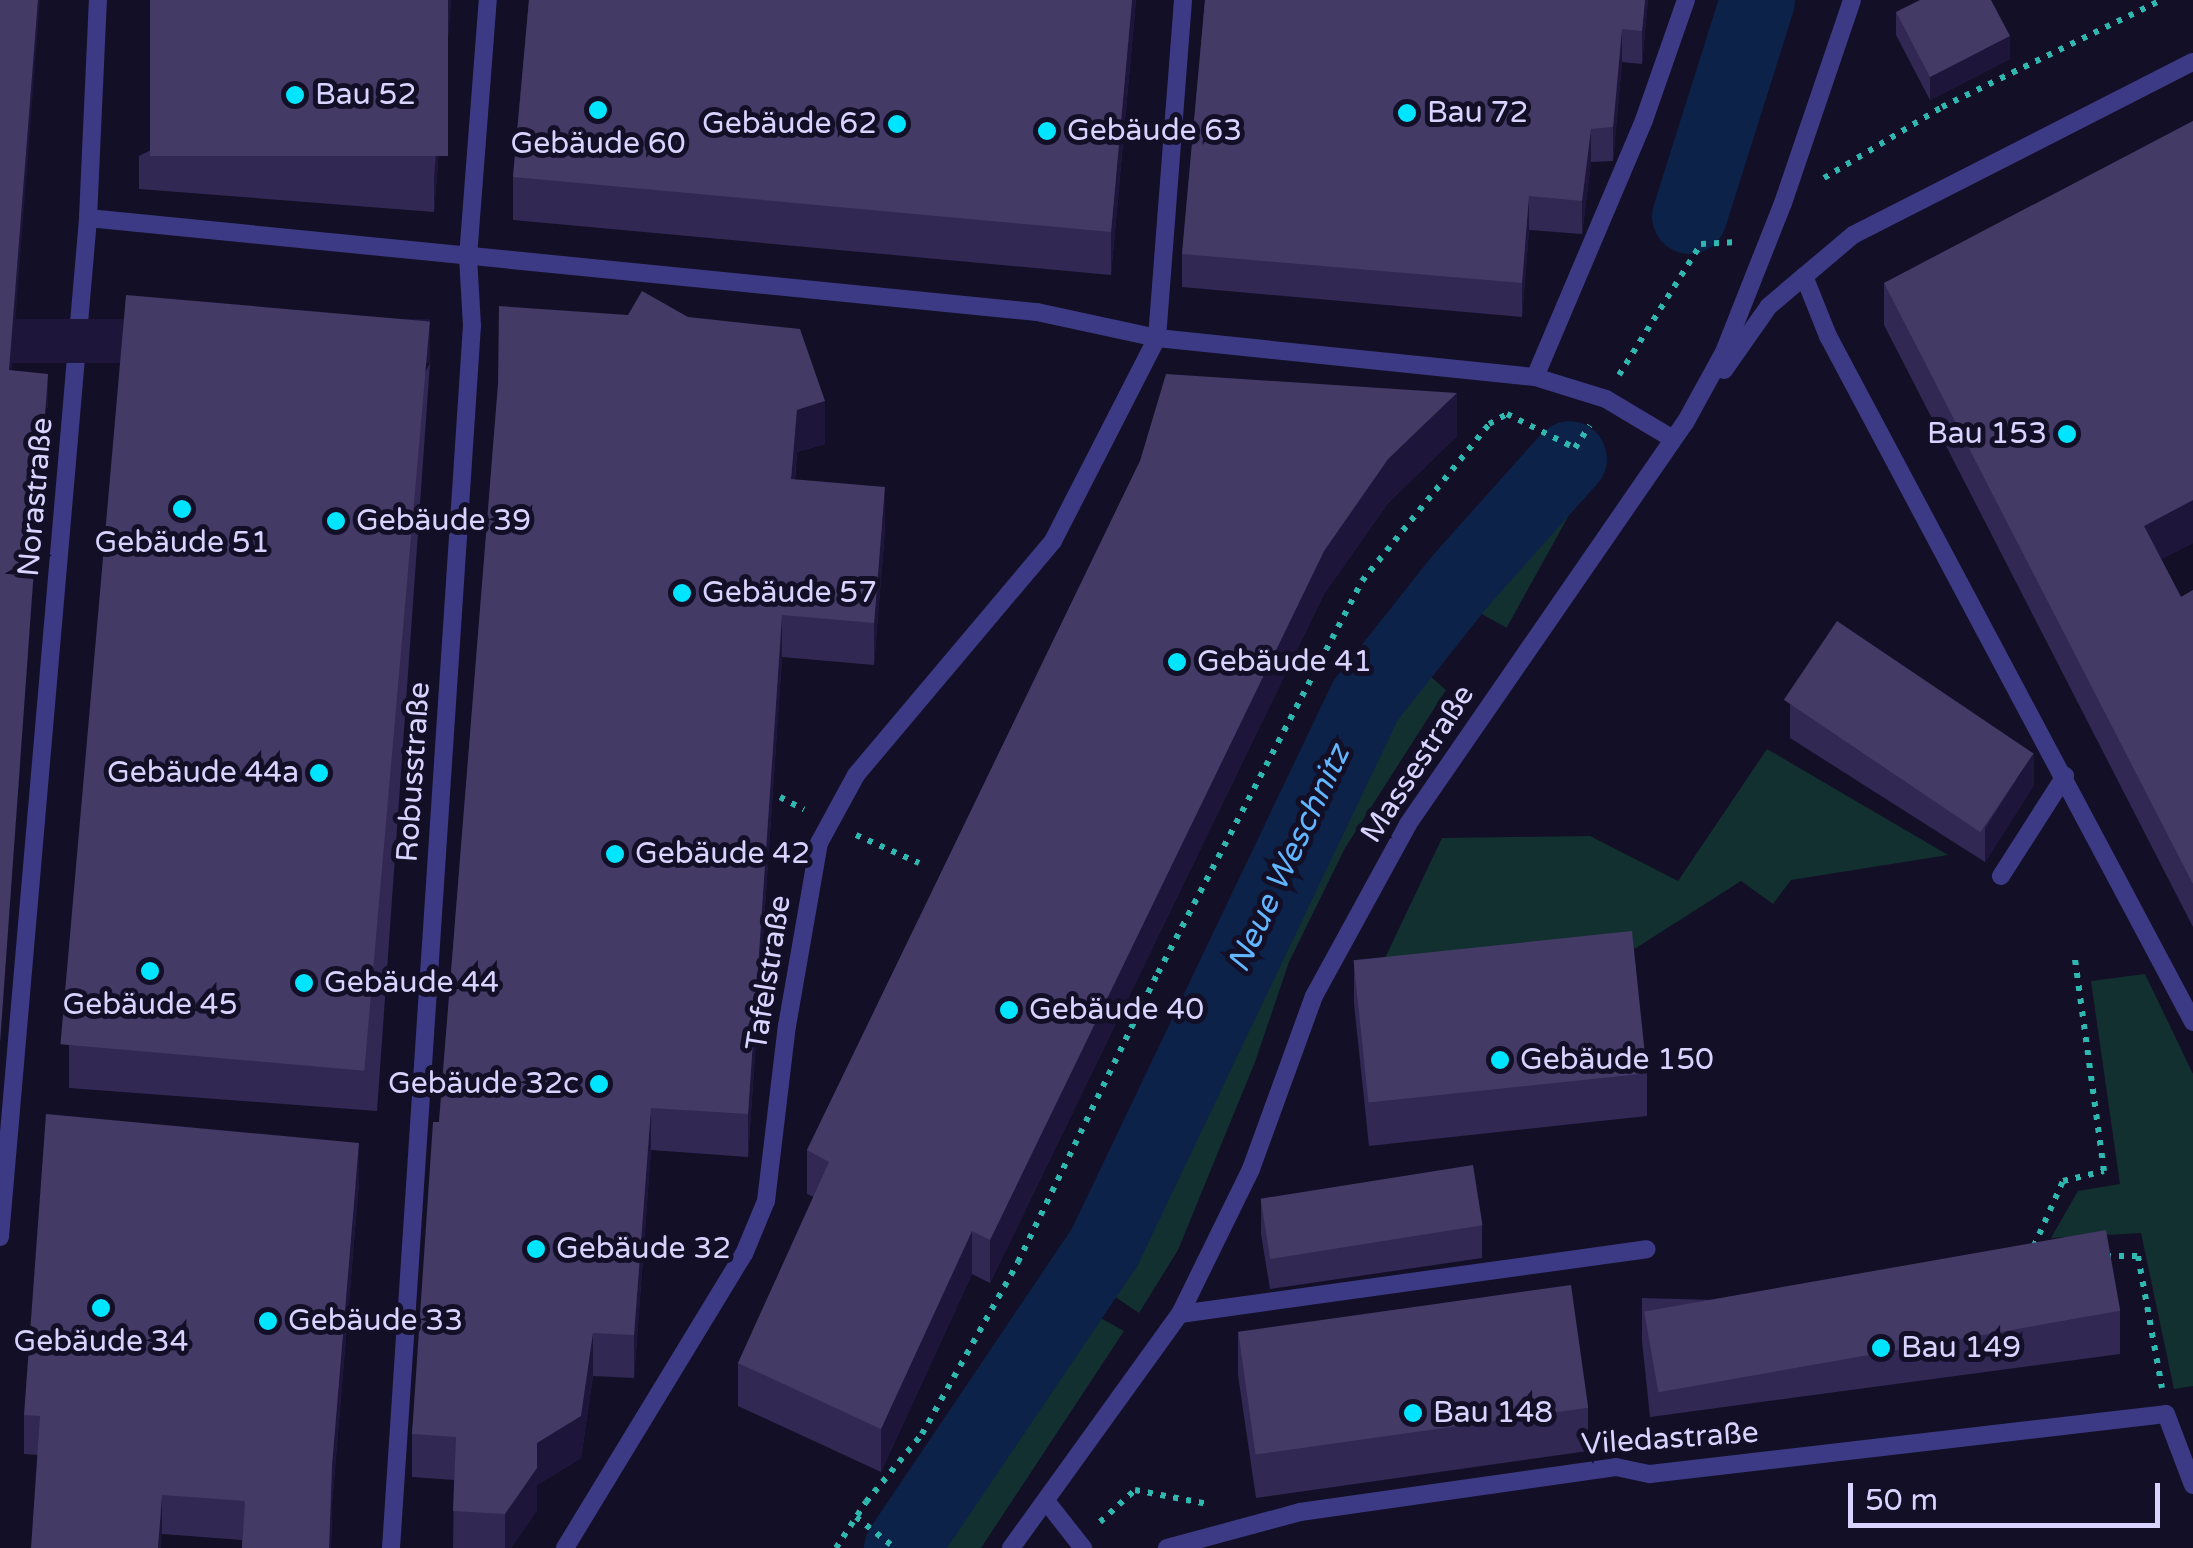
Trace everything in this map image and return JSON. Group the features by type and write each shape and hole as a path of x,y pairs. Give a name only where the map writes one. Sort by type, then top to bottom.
{"lane":[{"name":"Norastraße","path":"0,1238 88,218 98,0"},
{"name":"Robusstraße","path":"391,1548 472,326 468,258 488,0"},
{"path":"1156,338 1183,0"},
{"path":"1535,377 1644,120 1686,0"},
{"name":"Massestraße","path":"1011,1548 1180,1314 1252,1169 1314,996 1408,824 1685,422 1724,352 1771,235 1852,0"},
{"path":"1685,422 1768,306 1853,236 2193,62"},
{"path":"88,218 1037,312 1156,338 1535,377 1606,399 1673,439"},
{"path":"1804,276 1828,336 2193,1022"},
{"name":"Tafelstraße","path":"565,1548 744,1254 766,1201 787,1026 820,844 868,760 1054,540 1156,338"},
{"path":"2001,876 2064,776"},
{"path":"1180,1314 1646,1249"},
{"path":"2166,1414 2188,1457 2193,1485"},
{"name":"Viledastraße","path":"1167,1548 1300,1512 1616,1467 1650,1474 2166,1414"},
{"path":"1046,1500 1081,1545"}],"path":[{"path":"836,1548 922,1434 1018,1262 1158,973 1362,581 1489,424"},
{"path":"2029,1256 2063,1182 2104,1171 2076,958"},
{"path":"2102,1256 2138,1256 2166,1414"},
{"path":"1081,1545 1136,1490 1226,1508"},
{"path":"856,1517 895,1548"}],"green space":[{"path":"1558,471 1585,486 1507,628 1479,613"},
{"path":"1421,668 1446,690 1345,848 1289,962 1255,1062 1178,1250 1139,1313 1105,1290 1173,1170 1212,1062 1320,828"},
{"path":"1767,749 1948,855 1791,880 1773,904 1741,881 1636,948 1376,977 1442,838 1590,836 1678,881"},
{"path":"2145,974 2193,1074 2193,1386 2174,1389 2141,1233 2051,1238 2078,1191 2120,1184 2091,981"},
{"path":"1095,1315 1124,1331 981,1548 946,1548"}],"building":[{"path":"0,0 38,0 9,370 48,374 0,1043"},
{"name":"Bau 52","path":"150,0 448,0 448,156 150,156"},
{"path":"529,0 1132,0 1111,232 513,177"},
{"name":"Bau 72","path":"1205,0 1645,0 1642,31 1622,29 1613,127 1591,129 1582,201 1529,196 1522,283 1182,254"},
{"path":"1920,0 1991,0 2010,36 1930,77 1896,12"},
{"name":"Bau 153","path":"2193,121 2193,500 2144,526 2181,597 2193,590 2193,884 1884,283"},
{"path":"642,291 688,317 800,329 825,401 797,410 791,479 885,487 874,623 782,615 748,1114 651,1108 634,1335 593,1333 581,1416 537,1443 537,1468 505,1514 453,1511 456,1437 412,1434 433,1122 439,1122 498,385 499,306 628,315"},
{"path":"126,295 430,322 364,1071 60,1044"},
{"path":"1166,374 1457,393 1388,459 1324,551 990,1240 972,1231 881,1429 738,1363 829,1162 807,1150 1140,461"},
{"path":"1837,621 2033,754 1980,832 1784,700"},
{"name":"Gebäude 150","path":"1632,931 1647,1073 1368,1102 1354,960"},
{"path":"46,1114 359,1143 332,1465 329,1548 242,1548 245,1501 162,1495 158,1548 31,1548 40,1416 24,1415"},
{"path":"1473,1165 1483,1225 1270,1259 1261,1199"},
{"path":"2106,1230 2120,1311 1658,1392 1644,1311"},
{"name":"Bau 148","path":"1571,1285 1588,1408 1256,1455 1238,1332"}],"waterway":[{"name":"Neue Weschnitz","path":"1689,216 1757,0"},
{"name":"Neue Weschnitz","path":"901,1548 1104,1247 1365,700 1461,579 1569,458"}],"place":[{"name":"Bau 52","path":"295,95"},
{"name":"Gebäude 60","path":"598,110"},
{"name":"Bau 72","path":"1407,113"},
{"name":"Gebäude 62","path":"897,124"},
{"name":"Gebäude 63","path":"1047,131"},
{"name":"Bau 153","path":"2067,434"},
{"name":"Gebäude 51","path":"182,509"},
{"name":"Gebäude 39","path":"336,521"},
{"name":"Gebäude 57","path":"682,593"},
{"name":"Gebäude 41","path":"1177,662"},
{"name":"Gebäude 44a","path":"319,773"},
{"name":"Gebäude 42","path":"615,854"},
{"name":"Gebäude 45","path":"150,971"},
{"name":"Gebäude 44","path":"304,983"},
{"name":"Gebäude 40","path":"1009,1010"},
{"name":"Gebäude 150","path":"1500,1060"},
{"name":"Gebäude 32c","path":"599,1084"},
{"name":"Gebäude 32","path":"536,1249"},
{"name":"Gebäude 34","path":"101,1308"},
{"name":"Gebäude 33","path":"268,1321"},
{"name":"Bau 149","path":"1881,1348"},
{"name":"Bau 148","path":"1413,1413"}]}
